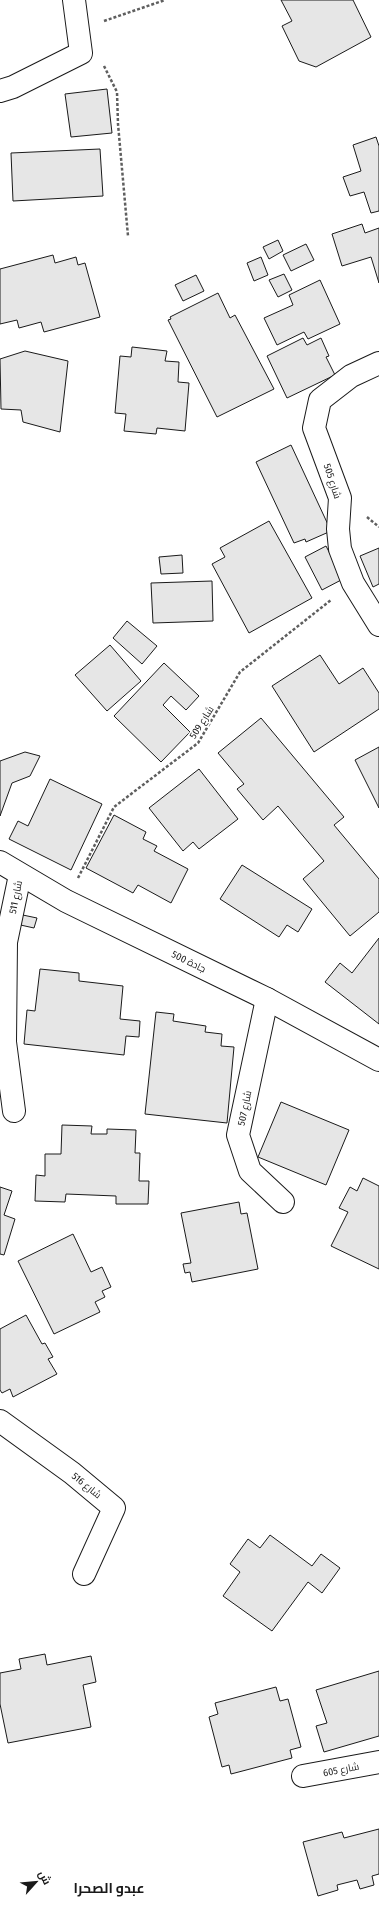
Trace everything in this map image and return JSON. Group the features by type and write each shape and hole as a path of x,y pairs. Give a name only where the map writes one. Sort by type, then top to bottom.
{"street":[{"path":"0,91 13,88 81,53 74,0"},
{"name":"شارع 505","path":"379,363 351,376 320,400 314,428 340,498 338,529 340,549 353,583 379,624"},
{"name":"جادة 500","path":"0,862 66,901 267,999 379,1060"},
{"name":"شارع 511","path":"14,1111 5,1042 6,942 20,875"},
{"name":"شارع 507","path":"267,999 238,1136 250,1171 283,1202"},
{"name":"شارع 516","path":"0,1422 72,1473 114,1508 84,1574"},
{"name":"شارع 605","path":"302,1776 379,1762"}],"path":[{"path":"79,29 165,0"},
{"path":"81,53 104,66 117,92 118,124 128,236"},
{"name":"شارع 509","path":"66,901 114,807 198,743 240,672 353,583"}],"building":[{"path":"281,0 353,0 371,37 316,67 299,61 282,26 292,21"},
{"path":"107,89 112,133 71,137 65,94"},
{"path":"376,137 379,146 379,211 371,213 364,192 350,196 343,177 361,171 353,145"},
{"path":"100,149 103,196 13,201 11,153"},
{"path":"362,224 365,233 379,228 379,283 371,257 342,266 332,234"},
{"path":"278,240 283,251 269,259 263,247"},
{"path":"306,244 314,260 291,271 283,255"},
{"path":"53,255 55,263 76,257 78,265 85,263 100,317 44,332 41,322 19,328 17,320 0,324 0,269"},
{"path":"261,257 268,275 254,281 247,263"},
{"path":"284,274 292,290 278,297 269,280"},
{"path":"196,275 204,291 183,301 175,285"},
{"path":"320,280 340,324 308,339 304,332 277,345 264,318 293,305 289,295"},
{"path":"218,293 230,318 235,315 274,389 217,417 168,320 171,319 170,317"},
{"path":"303,338 307,345 321,338 329,356 326,357 335,375 287,398 267,356"},
{"path":"132,347 167,351 165,361 179,362 178,382 189,383 185,431 157,428 156,434 124,431 126,414 115,413 120,356 131,357"},
{"path":"25,351 68,361 60,432 23,422 21,410 1,409 0,359"},
{"path":"291,445 331,531 306,542 305,539 294,543 256,462"},
{"path":"269,521 312,598 249,633 212,564 225,557 220,548"},
{"path":"326,546 343,579 322,590 305,557"},
{"path":"379,548 379,584 373,587 360,556"},
{"path":"182,555 183,573 161,574 159,557"},
{"path":"212,581 213,621 153,623 151,583"},
{"path":"127,621 157,646 142,664 113,638"},
{"path":"110,645 141,681 107,711 75,675"},
{"path":"320,655 339,684 363,668 379,693 379,709 314,752 272,686"},
{"path":"164,663 199,696 186,710 171,696 163,705 190,732 161,762 114,716"},
{"path":"261,718 344,817 334,825 379,879 379,912 350,936 303,879 324,861 278,806 263,820 237,789 244,784 218,753"},
{"path":"379,747 379,808 355,760"},
{"path":"25,752 40,756 30,776 12,783 0,816 0,761"},
{"path":"199,769 238,819 199,849 193,842 183,851 149,808"},
{"path":"50,779 102,804 71,870 9,839 18,821 28,826"},
{"path":"114,815 146,832 143,839 157,846 154,851 188,869 171,903 138,885 133,893 86,868"},
{"path":"242,865 312,909 298,932 287,925 279,937 220,899"},
{"path":"18,914 37,918 34,928 16,924"},
{"path":"379,938 379,1024 325,982 340,963 352,973"},
{"path":"40,969 79,973 79,981 123,986 120,1019 140,1021 139,1037 126,1036 124,1055 24,1044 27,1010 35,1011"},
{"path":"156,1012 174,1014 173,1021 206,1026 205,1032 222,1034 221,1046 234,1047 227,1123 145,1114"},
{"path":"281,1102 349,1130 326,1185 258,1157"},
{"path":"62,1125 92,1126 91,1134 107,1134 107,1129 136,1130 135,1153 140,1153 139,1181 149,1181 148,1204 116,1204 116,1196 66,1194 65,1202 35,1201 36,1175 45,1176 45,1154 61,1154"},
{"path":"363,1178 379,1186 379,1269 331,1246 348,1212 339,1208 350,1187 357,1191"},
{"path":"0,1187 12,1191 4,1215 15,1219 4,1255 0,1254"},
{"path":"239,1202 241,1214 247,1213 258,1269 192,1282 190,1272 185,1273 183,1264 191,1263 181,1213"},
{"path":"73,1234 91,1272 102,1267 111,1287 102,1291 105,1297 95,1302 100,1312 54,1334 18,1261"},
{"path":"26,1315 42,1344 45,1343 53,1357 48,1359 57,1374 13,1397 10,1389 2,1393 0,1390 0,1329"},
{"path":"270,1535 312,1566 321,1554 340,1568 322,1593 308,1582 272,1631 223,1596 240,1572 230,1564 248,1539 260,1548"},
{"path":"45,1654 47,1665 91,1656 96,1682 83,1685 91,1727 8,1743 0,1704 0,1673 21,1669 19,1659"},
{"path":"379,1671 379,1736 324,1752 316,1726 327,1723 316,1690"},
{"path":"276,1687 280,1701 288,1699 301,1747 290,1750 292,1758 231,1774 229,1765 222,1767 209,1717 218,1714 215,1703"},
{"path":"379,1829 379,1874 372,1876 374,1885 360,1889 357,1880 337,1885 338,1890 318,1896 303,1842 342,1832 344,1838"}],"district":[{"name":"عبدو الصحرا","path":"109,1888"}]}
